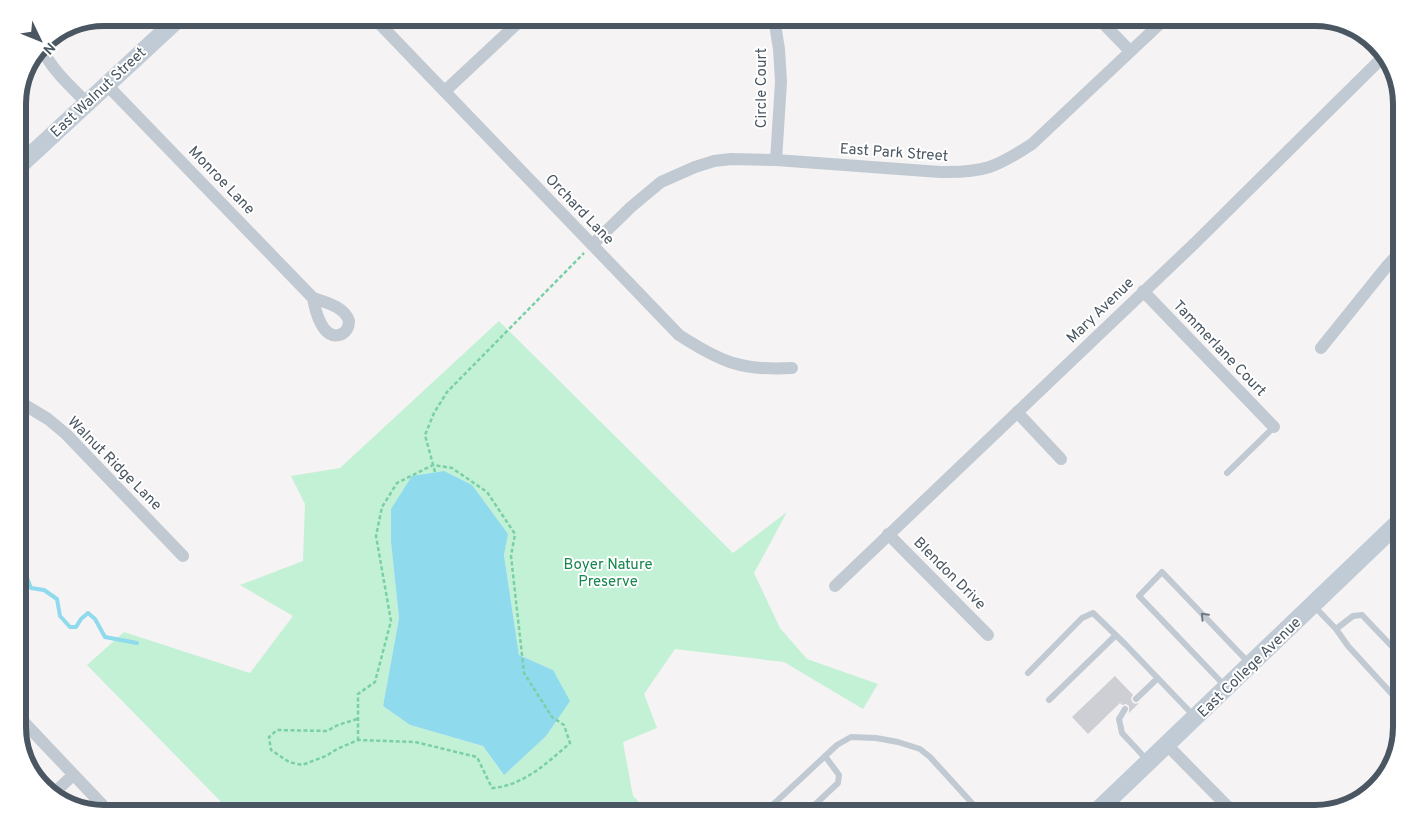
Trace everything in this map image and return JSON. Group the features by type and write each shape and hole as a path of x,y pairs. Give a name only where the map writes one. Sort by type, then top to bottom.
{"street":[{"name":"East Walnut Street","path":"26,160 170,26"},
{"name":"Orchard Lane","path":"382,26 679,335 707,353 738,366 767,369 792,368"},
{"path":"445,91 514,26"},
{"name":"Circle Court","path":"776,26 780,49 781,82 776,160"},
{"path":"1106,26 1130,51"},
{"name":"East Park Street","path":"592,245 661,182 714,162 731,159 776,160 940,172 968,172 993,167 1032,144 1157,26"},
{"name":"Mary Avenue","path":"835,586 1143,291 1379,60"},
{"path":"52,65 61,77 88,102"},
{"name":"Monroe Lane","path":"107,85 313,298"},
{"path":"1321,348 1393,260"},
{"name":"Tammerlane Court","path":"1143,291 1274,426"},
{"name":"Walnut Ridge Lane","path":"26,406 66,434 183,556"},
{"path":"1017,412 1062,459"},
{"name":"East College Avenue","path":"1104,805 1393,529"},
{"name":"Blendon Drive","path":"888,534 988,634"},
{"path":"26,725 101,805"},
{"path":"1167,745 1225,805"},
{"path":"58,789 73,775"}],"lane":[{"path":"1227,473 1274,426"},
{"path":"1227,688 1138,596 1162,572 1251,664"},
{"path":"1313,605 1348,646 1393,693"},
{"path":"1028,674 1082,618 1093,613 1196,718"},
{"path":"1336,630 1353,616 1362,615 1393,647"},
{"path":"1049,700 1116,635"},
{"path":"1136,699 1158,678"},
{"path":"1125,709 1119,719 1122,733 1149,762"},
{"path":"773,805 837,745 851,737 876,738 920,749 930,757 973,805"},
{"path":"815,805 838,782 839,774 825,756"}],"path":[{"path":"435,472 425,435 434,413 447,392 592,245"},
{"path":"356,719 338,725 327,732 277,730 269,737 271,750 289,762 302,765 326,756 358,740 415,742 477,758 492,788 506,787 542,768 570,743 568,732 564,725 552,717 524,673 523,648 512,556 515,534 487,492 452,468 433,465 398,483 382,507 376,536 391,621 375,682 358,694 358,740"}],"green space":[{"name":"Boyer Nature Preserve","path":"499,321 733,553 787,512 754,573 780,628 807,659 878,684 863,709 784,662 675,649 644,694 657,728 623,742 633,796 642,805 507,805 505,803 502,805 224,805 87,665 124,632 250,673 293,616 240,585 303,561 305,504 291,476 340,468","holes":["507,534 504,555 519,655 553,670 503,774 483,746 410,725 383,706 399,618 391,542"]}],"water":[{"path":"444,471 472,485 508,534 504,555 519,655 553,670 570,701 546,736 504,775 483,746 410,725 383,706 399,618 391,542 391,509 412,476"}],"building":[{"path":"1115,676 1133,695 1131,698 1132,702 1135,704 1139,703 1129,713 1129,706 1120,703 1088,734 1072,717"}],"waterway":[{"path":"26,575 31,588 44,590 57,599 60,616 70,627 76,627 88,613 95,619 105,637 137,643"}]}
